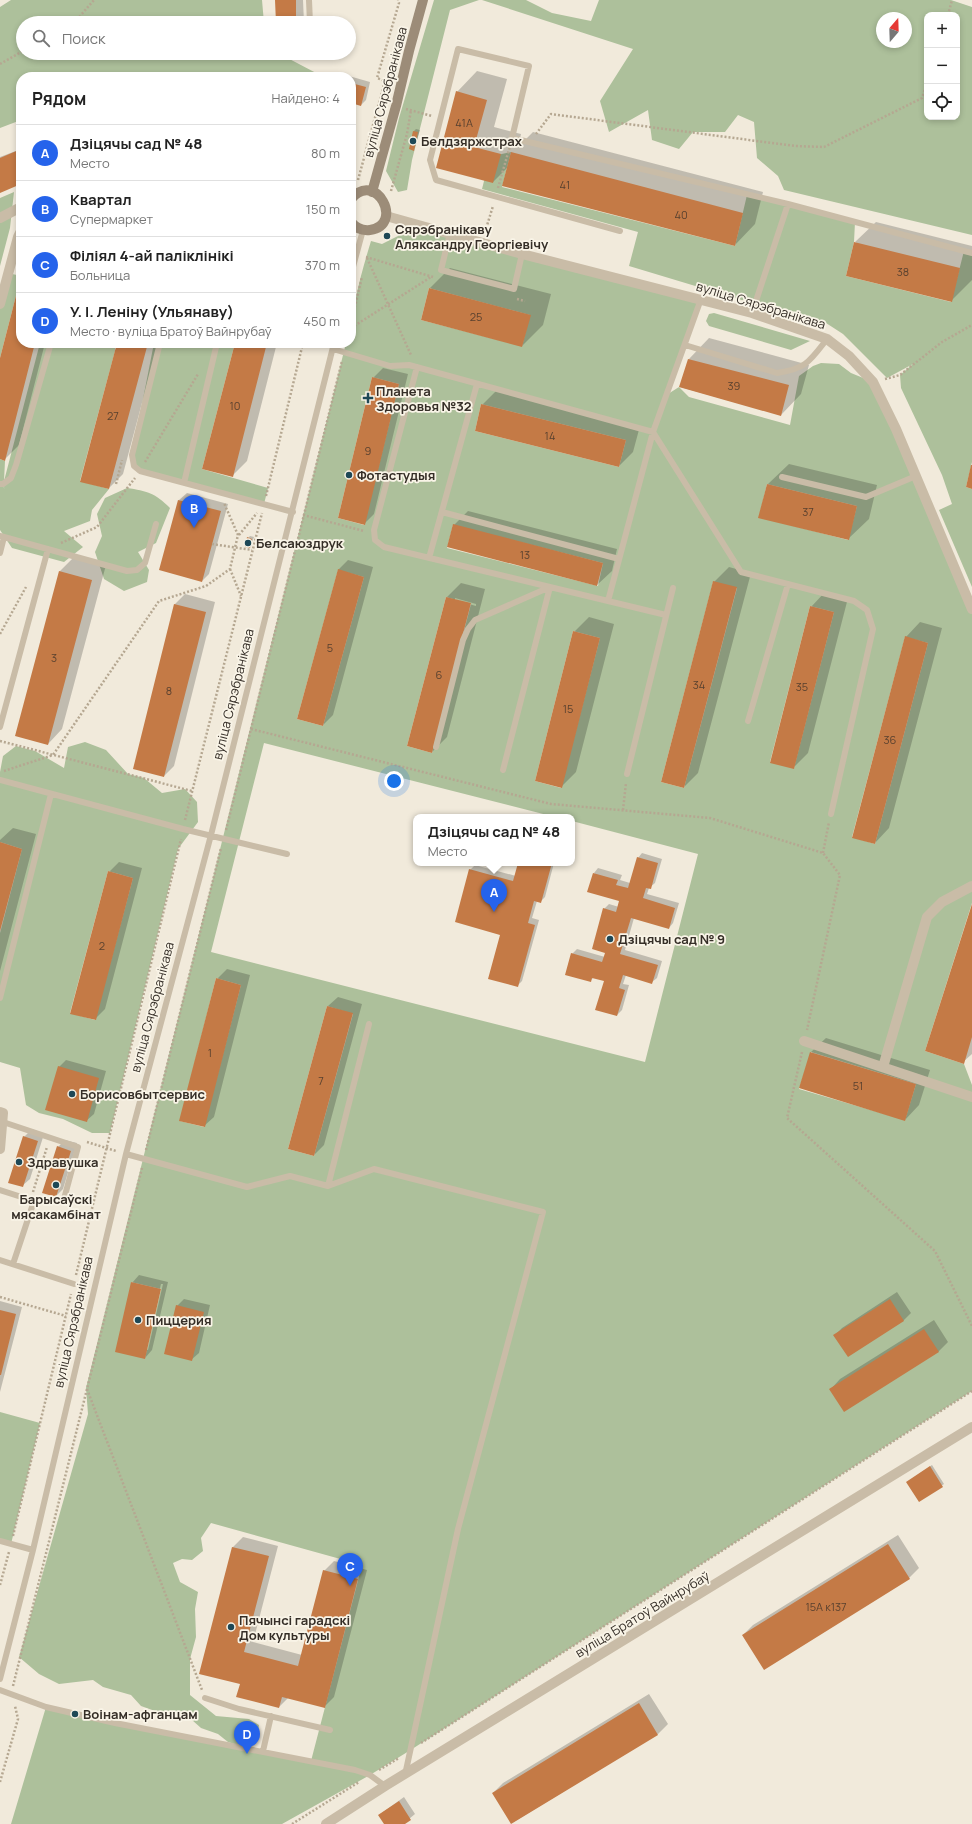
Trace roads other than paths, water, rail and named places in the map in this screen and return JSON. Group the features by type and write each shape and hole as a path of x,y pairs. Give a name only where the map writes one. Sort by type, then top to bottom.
{"street":[{"name":"вуліца Сярэбранікава","path":"372,192 424,0"},
{"path":"356,195 359,192 372,192 378,194 385,204 386,216 383,222 374,229 363,230 356,227"},
{"path":"0,218 16,210"},
{"name":"вуліца Сярэбранікава","path":"386,216 522,254 752,313 827,339 849,356 873,382 896,428 972,609"},
{"path":"0,304 16,244"},
{"path":"883,1068 927,917 942,902 972,886"},
{"path":"804,1041 972,1097"},
{"path":"0,1149 2,1117"},
{"name":"вуліца Братоў Вайнрубаў","path":"326,1824 385,1786 972,1427"}],"lane":[{"path":"309,0 310,16"},
{"path":"620,231 436,180 430,160 458,49 530,66 512,138 788,204 972,253"},
{"path":"752,313 788,204"},
{"path":"356,256 363,230"},
{"path":"450,233 441,270 514,289 522,254"},
{"path":"608,601 653,432 686,345 701,299"},
{"path":"686,345 777,373 791,371 802,367 809,361 827,339"},
{"path":"0,484 3,484 11,478 16,465 51,348"},
{"path":"159,348 132,455 134,466 140,471 293,512"},
{"path":"184,483 216,348"},
{"name":"вуліца Сярэбранікава","path":"0,1679 33,1550 126,1154 211,835 334,348"},
{"path":"337,348 344,353 390,366 409,365 653,432 741,572 854,601 867,610 873,629 831,814"},
{"path":"416,368 374,530 375,540 384,547 666,615"},
{"path":"429,558 477,384"},
{"path":"782,477 866,497 916,476"},
{"path":"442,512 619,559"},
{"path":"0,553 2,537 48,548 127,571 137,570 145,563 156,524"},
{"path":"0,728 48,548"},
{"path":"748,721 788,584"},
{"path":"436,747 463,640 468,629 475,620 550,587"},
{"path":"503,770 550,587"},
{"path":"627,774 673,588"},
{"path":"0,780 183,829 287,854"},
{"path":"0,998 51,794"},
{"path":"328,1186 369,1024"},
{"path":"2,1117 78,1147 64,1198"},
{"path":"126,1154 247,1187 290,1176 328,1186 374,1170 543,1212 458,1529 405,1774"},
{"path":"0,1190 34,1201 14,1264"},
{"path":"0,1260 74,1284"},
{"path":"0,1541 33,1550"},
{"path":"0,1690 12,1693 46,1707 115,1723 356,1770 370,1775 385,1786"},
{"path":"205,1698 270,1716 330,1730"},
{"path":"263,1751 270,1716"}],"place":[{"name":"Белдзяржстрах","path":"413,141"},
{"name":"Сярэбранікаву Аляксандру Георгіевічу","path":"387,236"},
{"name":"Планета Здоровья №32","path":"368,398"},
{"name":"Фотастудыя","path":"349,475"},
{"name":"Квартал","path":"194,528"},
{"name":"Белсаюздрук","path":"248,543"},
{"name":"Дзіцячы сад № 48","path":"494,912"},
{"name":"Дзіцячы сад № 9","path":"610,939"},
{"name":"Борисовбытсервис","path":"72,1094"},
{"name":"Здравушка","path":"19,1162"},
{"name":"Барысаўскі мясакамбінат","path":"56,1185"},
{"name":"Пиццерия","path":"138,1320"},
{"name":"Філіял 4-ай паліклінікі","path":"350,1586"},
{"name":"Пячынсі гарадскі Дом культуры","path":"231,1627"},
{"name":"Воінам-афганцам","path":"75,1714"},
{"name":"У. І. Леніну (Ульянаву)","path":"247,1754"}]}
